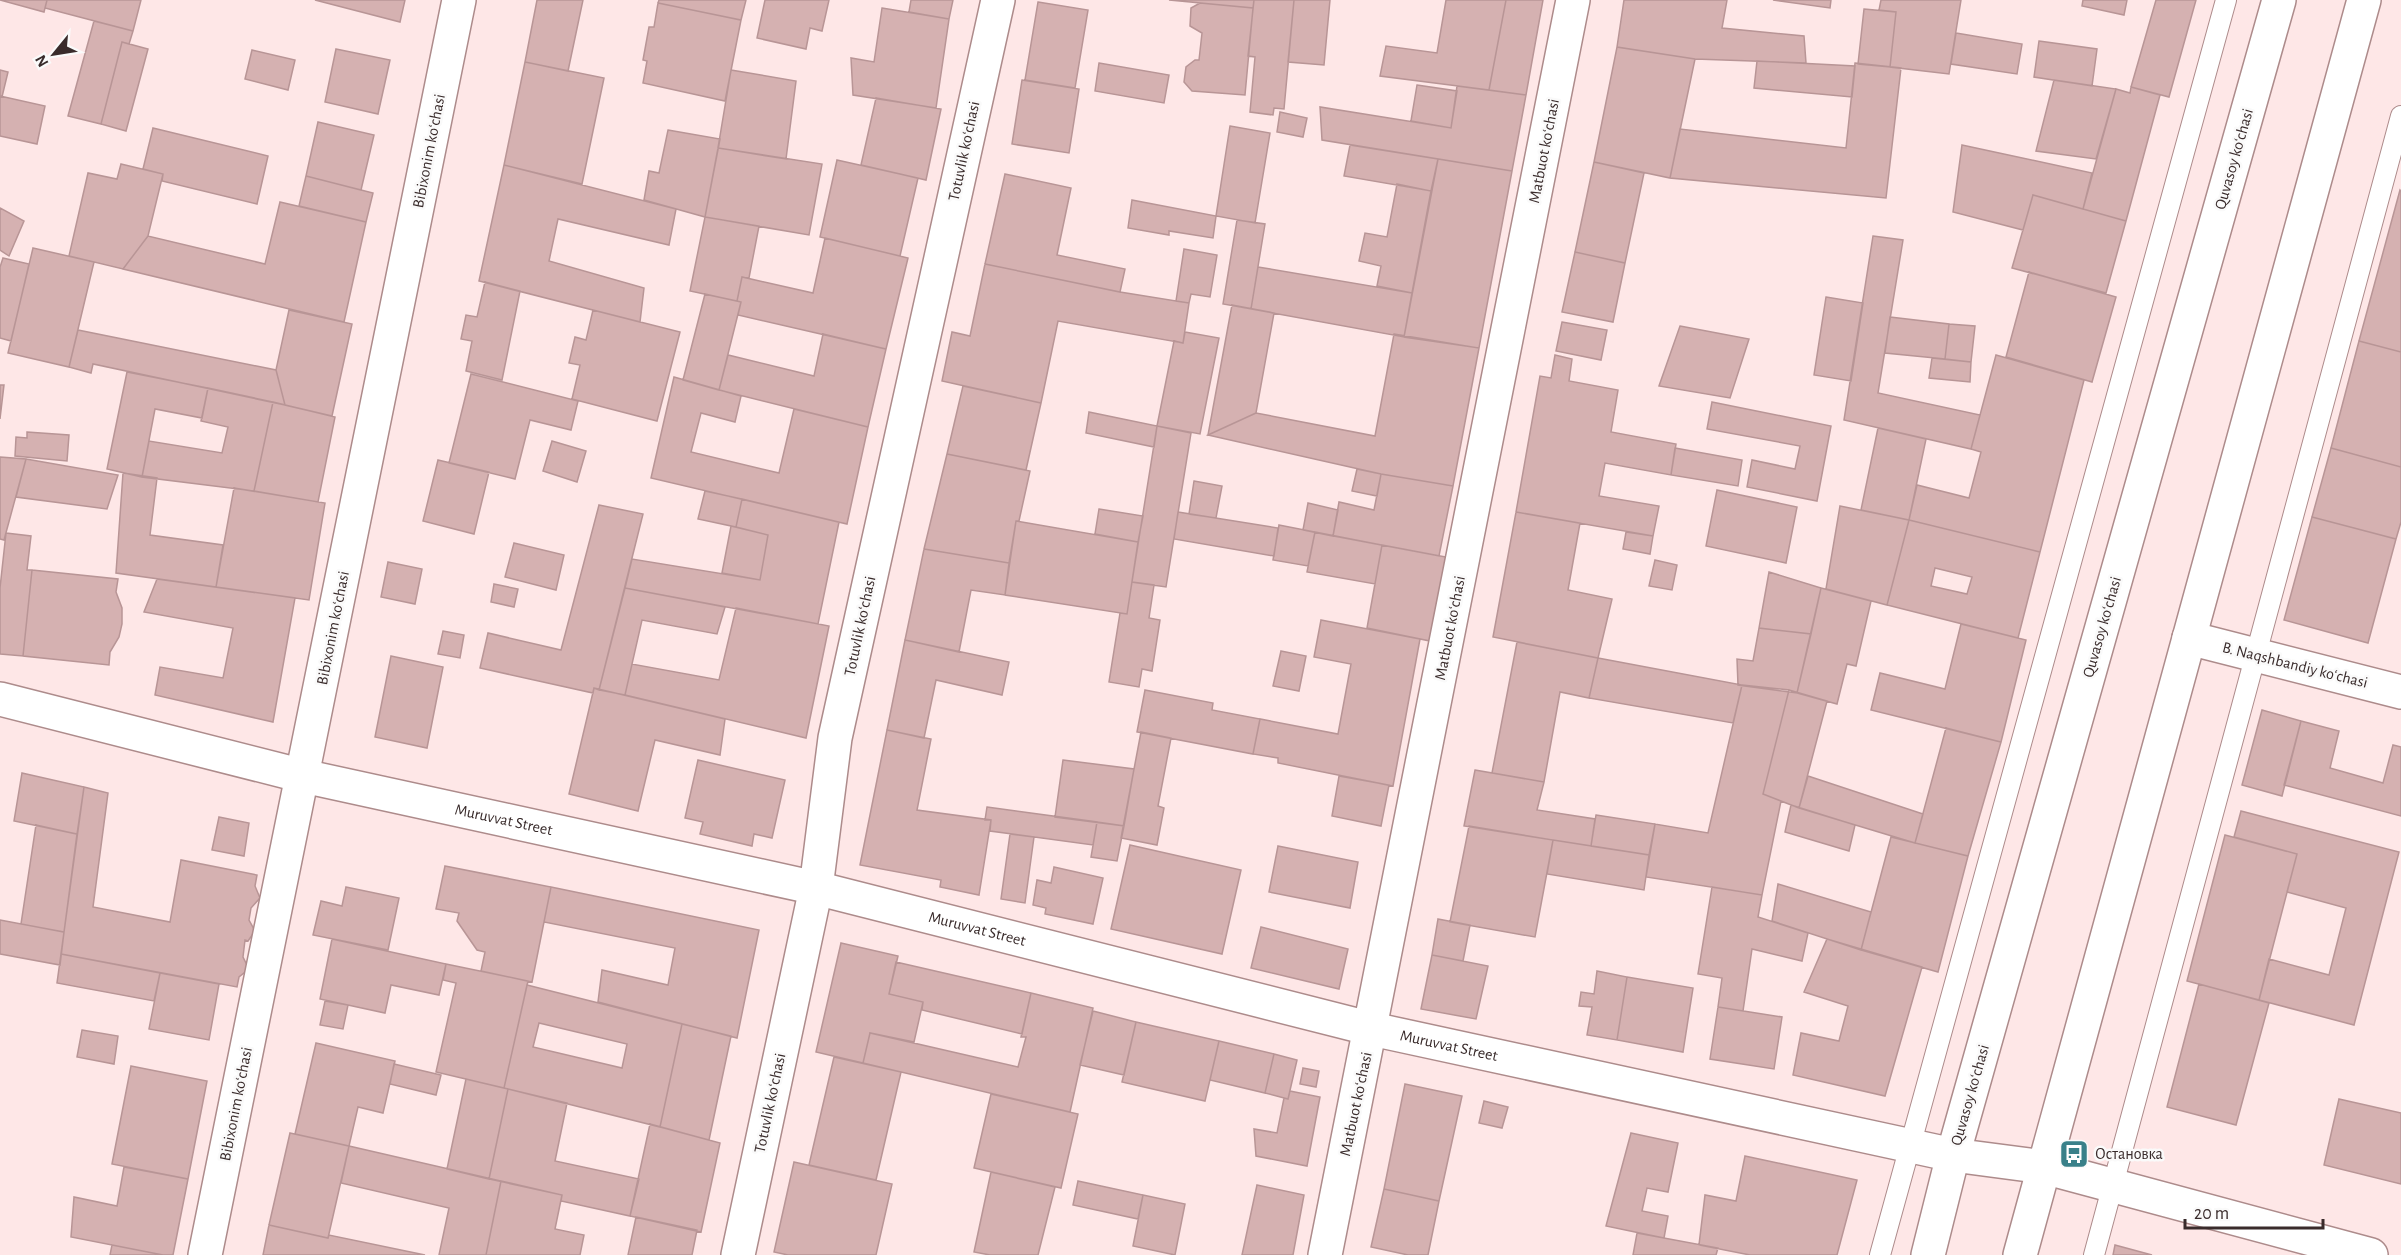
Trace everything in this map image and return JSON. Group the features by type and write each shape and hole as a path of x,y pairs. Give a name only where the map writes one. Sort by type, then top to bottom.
{"street":[{"name":"Bibixonim koʻchasi","path":"206,1255 459,0"},
{"name":"Totuvlik koʻchasi","path":"738,1255 816,888 835,738 998,0"},
{"name":"Matbuot koʻchasi","path":"1325,1255 1372,1029 1574,0"},
{"name":"Quvasoy koʻchasi","path":"1928,1255 1953,1155 2279,0"},
{"path":"2020,1255 2364,0"},
{"name":"B. Naqshbandiy koʻchasi","path":"2189,638 2401,692"},
{"name":"Muruvvat Street","path":"0,699 303,776 816,888 1372,1029 1953,1155 2044,1167 2372,1255"}],"lane":[{"path":"1880,1255 2226,0"},
{"path":"2094,1255 2401,116"}],"building":[{"path":"0,0 47,0 44,12"},
{"path":"47,0 141,0 133,31 45,8"},
{"path":"315,0 405,0 400,22"},
{"path":"537,0 583,0 568,71 525,62"},
{"path":"659,0 746,0 741,20 658,3"},
{"path":"765,0 829,0 822,31 810,28 806,49 757,38"},
{"path":"911,0 953,0 949,19 909,12"},
{"path":"1169,0 1254,0 1253,8"},
{"path":"1254,0 1294,0 1284,109 1274,108 1273,115 1250,112 1255,57 1248,56"},
{"path":"1294,0 1330,0 1324,65 1288,62"},
{"path":"1446,0 1506,0 1489,90 1380,76 1386,46 1437,53"},
{"path":"1506,0 1543,0 1526,95 1489,90"},
{"path":"1624,0 1727,0 1722,28 1804,36 1806,63 1695,59 1617,47"},
{"path":"1773,0 1831,0 1830,8"},
{"path":"1881,0 1961,0 1949,74 1890,67 1896,12 1879,10"},
{"path":"2083,0 2127,0 2124,15 2082,6"},
{"path":"2156,0 2196,0 2169,97 2131,87"},
{"path":"1038,2 1088,10 1075,88 1025,80"},
{"path":"658,3 741,20 725,101 643,83 647,61 643,60 649,27 654,27"},
{"path":"1200,3 1253,8 1245,95 1192,91 1184,82 1186,67 1195,60 1199,60 1202,33 1190,26 1191,8"},
{"path":"882,8 949,19 936,108 853,95 851,58 874,62"},
{"path":"1864,9 1896,12 1890,67 1858,64"},
{"path":"94,21 133,31 129,44 122,42 101,124 68,116"},
{"path":"1956,33 2022,44 2017,74 1951,64"},
{"path":"2039,41 2097,49 2092,86 2034,77"},
{"path":"122,42 148,49 126,131 101,124"},
{"path":"1617,47 1695,59 1670,178 1594,162"},
{"path":"336,49 390,60 378,114 325,102"},
{"path":"252,50 295,60 288,90 245,79"},
{"path":"1757,61 1855,66 1852,97 1754,88"},
{"path":"525,62 604,78 582,184 504,165"},
{"path":"1099,63 1169,75 1164,103 1095,91"},
{"path":"1855,63 1901,68 1886,198 1670,178 1680,129 1846,148"},
{"path":"0,70 8,72 2,97 0,96"},
{"path":"731,70 796,81 786,159 718,148"},
{"path":"1022,80 1079,89 1069,153 1012,144"},
{"path":"2054,80 2116,89 2096,159 2036,151"},
{"path":"1417,85 1457,91 1451,128 1411,121"},
{"path":"1457,86 1526,95 1512,171 1322,140 1320,107 1451,128"},
{"path":"2131,87 2160,95 2126,221 2083,209 2116,89 2130,93"},
{"path":"0,96 45,106 37,144 0,136"},
{"path":"876,98 941,109 926,180 861,165"},
{"path":"1280,112 1307,118 1303,137 1277,132"},
{"path":"318,122 374,135 361,190 306,176"},
{"path":"1230,126 1270,133 1255,223 1216,216"},
{"path":"153,128 268,156 257,204 162,181 163,174 143,169"},
{"path":"668,130 720,139 705,217 644,200 649,171 659,173"},
{"path":"1350,145 1438,159 1431,191 1344,176"},
{"path":"1962,145 2092,173 2083,209 2033,195 2023,230 1953,212"},
{"path":"718,148 822,164 809,235 705,217"},
{"path":"1438,159 1512,171 1479,348 1404,337"},
{"path":"837,160 918,178 900,256 820,237"},
{"path":"1594,162 1644,173 1625,263 1575,252"},
{"path":"121,164 163,174 148,236 123,269 69,256 88,173 117,179"},
{"path":"504,165 676,209 669,245 558,219 549,261 644,288 640,322 479,281"},
{"path":"1005,174 1071,188 1057,255 1125,269 1120,292 985,264"},
{"path":"306,176 373,193 366,222 299,206"},
{"path":"1397,184 1431,191 1412,293 1377,286 1381,266 1359,261 1365,233 1387,237"},
{"path":"2401,191 2401,352 2359,341"},
{"path":"2033,195 2126,221 2106,293 2012,268"},
{"path":"1132,200 1216,216 1213,238 1169,231 1169,235 1128,228"},
{"path":"280,202 366,222 344,322 123,269 148,236 265,264"},
{"path":"0,208 24,221 9,256 0,250"},
{"path":"705,217 759,226 749,278 742,277 737,301 690,291"},
{"path":"1237,220 1265,224 1251,309 1223,304"},
{"path":"1873,236 1903,240 1878,393 1980,415 1971,449 1844,420"},
{"path":"825,238 908,258 886,349 738,315 741,302 737,301 742,277 813,293"},
{"path":"33,248 94,262 69,367 8,353"},
{"path":"1184,249 1217,255 1210,297 1191,294 1189,303 1176,301"},
{"path":"1575,252 1625,263 1613,322 1562,312"},
{"path":"3,258 29,264 11,341 0,338 0,267"},
{"path":"985,264 1120,292 1189,303 1183,343 1058,321 1041,403 942,381 952,332 970,336"},
{"path":"1258,267 1412,293 1404,337 1251,309"},
{"path":"2029,272 2116,297 2092,382 2006,357"},
{"path":"485,282 520,291 502,380 466,371 472,341 461,339 466,315 477,317"},
{"path":"705,294 741,302 719,390 683,380"},
{"path":"1826,297 1863,303 1851,381 1814,375"},
{"path":"1232,305 1274,313 1256,413 1208,435"},
{"path":"289,310 352,324 332,416 285,405 276,370"},
{"path":"593,310 680,332 657,421 572,399 580,365 569,363 575,337 586,340"},
{"path":"1890,317 1949,324 1945,359 1885,353"},
{"path":"1562,322 1607,330 1601,360 1556,351"},
{"path":"1949,324 1975,326 1971,362 1945,359"},
{"path":"1680,326 1749,339 1730,398 1659,386"},
{"path":"78,330 276,370 285,405 93,364 91,373 69,367"},
{"path":"1185,332 1219,338 1200,434 1157,426 1174,341 1183,343"},
{"path":"823,334 886,349 868,427 719,390 728,355 814,376"},
{"path":"1394,334 1479,348 1453,486 1381,474 1208,435 1256,413 1375,436"},
{"path":"2359,341 2401,352 2401,467 2331,448"},
{"path":"1555,355 1572,359 1569,381 1618,390 1611,432 1676,444 1671,475 1605,463 1599,496 1659,506 1653,536 1516,512 1540,376 1551,378"},
{"path":"1996,355 2084,380 2040,552 1909,520 1917,485 1969,498 1981,452 1971,449"},
{"path":"1932,358 1971,362 1970,382 1929,378"},
{"path":"127,372 208,388 202,418 155,409 142,477 107,469"},
{"path":"471,374 578,401 571,430 530,420 515,479 449,463"},
{"path":"674,377 741,396 735,422 701,413 691,452 779,473 794,409 868,427 847,524 651,478"},
{"path":"0,385 4,385 0,419"},
{"path":"963,386 1041,403 1026,470 947,454"},
{"path":"208,388 273,402 254,491 142,477 149,441 222,453 228,427 201,421"},
{"path":"273,402 335,417 318,502 254,491"},
{"path":"1712,402 1831,426 1817,501 1747,487 1752,460 1795,469 1800,446 1707,429"},
{"path":"1089,412 1157,426 1154,447 1086,433"},
{"path":"1157,426 1191,433 1166,587 1132,582"},
{"path":"1878,428 1926,439 1909,520 1861,510"},
{"path":"27,432 69,435 67,461 15,456 16,437 27,438"},
{"path":"552,441 586,451 577,482 543,471"},
{"path":"1675,448 1742,460 1738,486 1671,475"},
{"path":"2331,448 2401,467 2401,522 2396,539 2312,517"},
{"path":"947,454 1030,471 1019,521 1016,521 1009,563 924,549"},
{"path":"0,457 26,459 4,540 0,539"},
{"path":"26,459 118,475 107,509 16,497"},
{"path":"438,460 489,472 474,534 423,521"},
{"path":"1357,469 1381,474 1377,496 1352,491"},
{"path":"123,473 157,478 150,535 223,545 216,587 116,573"},
{"path":"1381,474 1453,486 1439,556 1333,536 1339,502 1374,510"},
{"path":"1194,481 1222,486 1216,518 1189,514"},
{"path":"234,488 325,503 309,600 216,587"},
{"path":"1717,490 1797,507 1786,563 1706,546"},
{"path":"705,491 742,499 736,527 698,519"},
{"path":"742,499 839,522 818,624 625,588 632,559 760,580 768,535 736,527"},
{"path":"1308,503 1338,510 1333,536 1303,530"},
{"path":"599,505 643,514 599,690 594,688 593,693 480,668 488,633 561,650"},
{"path":"1840,506 1909,520 1887,605 1826,589"},
{"path":"1099,509 1143,516 1138,542 1095,534"},
{"path":"1178,512 1278,528 1274,556 1174,539"},
{"path":"1516,512 1580,523 1568,590 1612,599 1598,658 1493,637"},
{"path":"2312,517 2396,539 2368,643 2284,620"},
{"path":"1909,520 2040,552 2018,638 1887,605","holes":["1935,568 1972,577 1967,594 1931,586"]},
{"path":"1016,521 1138,542 1127,614 1005,595"},
{"path":"1279,525 1315,532 1308,566 1273,560"},
{"path":"731,526 768,535 760,580 722,573"},
{"path":"1315,532 1382,545 1375,584 1307,572"},
{"path":"1626,532 1653,536 1650,554 1623,549"},
{"path":"6,533 31,536 27,570 32,570 23,656 0,654 0,588"},
{"path":"514,543 564,555 556,590 505,577"},
{"path":"1382,545 1446,557 1430,641 1367,628"},
{"path":"924,549 1009,563 1005,595 971,590 959,652 905,640"},
{"path":"1655,560 1677,565 1672,590 1649,586"},
{"path":"388,562 422,569 415,604 381,597"},
{"path":"32,570 118,579 116,592 122,608 122,624 119,637 110,652 109,665 23,656"},
{"path":"1769,572 1821,588 1811,634 1759,628"},
{"path":"157,579 295,598 273,722 155,695 160,667 223,678 233,628 144,612"},
{"path":"1132,582 1154,585 1149,618 1160,620 1152,671 1142,669 1139,687 1109,682 1120,613 1127,614"},
{"path":"494,584 518,589 514,607 491,602"},
{"path":"625,588 725,607 717,634 642,620 625,695 599,690"},
{"path":"1821,588 1871,601 1856,666 1847,664 1837,704 1797,693"},
{"path":"736,608 829,626 806,738 625,695 632,664 719,680"},
{"path":"1321,620 1420,639 1393,786 1278,763 1278,758 1253,754 1260,719 1338,734 1351,664 1314,657"},
{"path":"1961,624 2026,640 2001,742 1871,710 1880,673 1945,689"},
{"path":"1759,628 1811,634 1797,693 1738,685 1737,659 1753,661"},
{"path":"443,631 464,635 460,658 438,654"},
{"path":"905,640 1009,662 1002,695 936,680 924,738 887,730"},
{"path":"1517,642 1598,658 1589,698 1560,692 1544,782 1492,773"},
{"path":"1281,651 1306,656 1299,691 1273,686"},
{"path":"391,656 443,667 427,748 375,737"},
{"path":"1598,658 1742,685 1733,723 1589,698"},
{"path":"1742,685 1789,690 1763,794 1781,801 1762,895 1646,877 1655,824 1708,833"},
{"path":"594,688 725,719 720,755 655,740 638,811 569,794"},
{"path":"1145,690 1213,703 1212,710 1260,719 1253,754 1137,732"},
{"path":"1789,690 1827,701 1799,808 1763,794"},
{"path":"2262,710 2301,721 2282,796 2242,785"},
{"path":"2301,721 2339,731 2330,768 2383,783 2393,745 2401,747 2401,816 2284,785"},
{"path":"1946,728 2001,742 1968,856 1915,843"},
{"path":"887,730 931,739 917,810 991,820 979,895 940,887 941,880 860,865"},
{"path":"1141,732 1171,738 1158,806 1164,808 1157,845 1121,838"},
{"path":"698,760 785,780 772,838 754,834 752,846 700,834 703,822 685,818"},
{"path":"1063,760 1134,769 1124,826 1055,817"},
{"path":"1475,770 1544,782 1537,810 1595,819 1591,846 1464,826"},
{"path":"22,773 84,787 77,834 14,821"},
{"path":"1339,776 1389,785 1381,826 1332,816"},
{"path":"1808,776 1923,814 1915,843 1799,808"},
{"path":"84,787 108,793 93,907 170,922 181,860 257,875 255,886 260,898 251,908 249,920 255,931 248,941 245,940 243,957 249,969 239,977 237,987 61,954"},
{"path":"1791,805 1855,825 1849,851 1785,832"},
{"path":"987,807 1097,822 1093,845 990,831 991,820 985,820"},
{"path":"2241,811 2399,852 2354,1025 2259,1000 2269,959 2329,975 2346,908 2287,892 2297,854 2234,837"},
{"path":"1596,815 1655,824 1649,855 1591,846"},
{"path":"219,817 249,823 244,856 212,850"},
{"path":"1097,822 1124,826 1117,861 1091,857"},
{"path":"36,825 77,834 64,932 21,924"},
{"path":"1469,826 1553,840 1535,937 1450,922"},
{"path":"1010,834 1034,837 1025,903 1001,899"},
{"path":"2225,835 2297,854 2259,1000 2187,981"},
{"path":"1891,837 1968,856 1938,972 1861,950"},
{"path":"1553,840 1649,855 1644,890 1547,874"},
{"path":"1130,845 1241,870 1222,954 1111,929"},
{"path":"1278,846 1358,862 1350,908 1269,892"},
{"path":"445,866 551,887 532,982 481,971 485,952 477,950 457,921 459,913 436,909"},
{"path":"1054,867 1103,878 1093,924 1045,914 1046,908 1033,905 1037,880 1051,883"},
{"path":"1778,884 1871,912 1861,950 1772,921"},
{"path":"346,887 399,898 388,950 313,935 321,901 342,906"},
{"path":"551,887 759,930 737,1038 598,1002 602,970 668,985 675,948 544,922"},
{"path":"1712,887 1762,895 1758,917 1808,933 1802,961 1752,949 1743,1011 1718,1007 1722,978 1698,974"},
{"path":"1438,919 1470,925 1463,961 1432,955"},
{"path":"0,920 64,932 60,965 0,954"},
{"path":"1261,927 1348,949 1339,989 1251,968"},
{"path":"332,939 446,964 439,995 391,985 385,1013 320,999"},
{"path":"1827,939 1922,967 1885,1096 1793,1075 1801,1033 1839,1041 1848,1006 1804,992"},
{"path":"841,943 898,956 889,994 923,1002 914,1042 870,1033 863,1063 816,1052"},
{"path":"61,954 160,973 154,1001 57,983"},
{"path":"1432,955 1488,966 1476,1019 1421,1009"},
{"path":"896,962 1031,993 1022,1034 922,1010 923,1002 889,994"},
{"path":"446,964 528,981 504,1088 436,1072 456,983 443,980"},
{"path":"1597,971 1627,977 1617,1040 1587,1035 1592,1007 1579,1006 1581,992 1594,994"},
{"path":"160,973 219,984 209,1040 149,1029"},
{"path":"1627,977 1693,988 1683,1052 1617,1040"},
{"path":"2199,984 2269,1003 2236,1125 2167,1107"},
{"path":"527,985 682,1024 660,1127 504,1088","holes":["539,1023 627,1044 622,1068 533,1047"]},
{"path":"1031,993 1093,1008 1070,1112 863,1063 870,1033 1018,1067 1026,1037 1021,1037"},
{"path":"325,1001 348,1005 343,1029 320,1025"},
{"path":"1718,1007 1782,1017 1774,1069 1710,1059"},
{"path":"1093,1011 1136,1022 1124,1075 1080,1065"},
{"path":"1136,1022 1219,1041 1205,1101 1122,1082"},
{"path":"682,1024 731,1036 709,1140 660,1127"},
{"path":"82,1030 118,1036 114,1064 77,1057"},
{"path":"1219,1041 1274,1054 1265,1093 1210,1080"},
{"path":"316,1043 395,1061 383,1113 358,1107 349,1146 295,1134"},
{"path":"1274,1054 1297,1060 1288,1099 1265,1093"},
{"path":"834,1057 901,1072 876,1180 809,1165"},
{"path":"394,1064 441,1075 436,1095 390,1084"},
{"path":"131,1066 207,1081 188,1179 112,1164"},
{"path":"1303,1068 1319,1071 1316,1087 1300,1084"},
{"path":"466,1079 508,1089 489,1179 447,1169"},
{"path":"1405,1084 1462,1096 1439,1201 1384,1189"},
{"path":"508,1089 567,1103 555,1161 639,1179 630,1216 561,1201 562,1195 489,1179"},
{"path":"1290,1091 1320,1097 1307,1166 1256,1156 1254,1129 1277,1133 1284,1098 1288,1099"},
{"path":"991,1094 1078,1114 1061,1188 974,1168"},
{"path":"2339,1099 2401,1113 2401,1184 2324,1165"},
{"path":"1484,1101 1508,1107 1502,1128 1479,1123"},
{"path":"650,1124 720,1143 701,1232 630,1216"},
{"path":"290,1133 349,1146 328,1238 269,1225"},
{"path":"1631,1133 1678,1143 1668,1192 1647,1188 1642,1211 1668,1216 1664,1238 1606,1226"},
{"path":"349,1146 501,1181 486,1255 439,1255 449,1208 341,1183"},
{"path":"1745,1156 1857,1180 1837,1255 1750,1255 1699,1245 1705,1195 1736,1201"},
{"path":"794,1162 892,1184 876,1255 788,1255 774,1252"},
{"path":"124,1167 188,1179 173,1255 71,1237 74,1197 117,1206"},
{"path":"991,1172 1055,1187 1038,1255 990,1255 974,1252"},
{"path":"501,1181 562,1195 555,1229 584,1235 580,1255 486,1255"},
{"path":"1078,1181 1143,1195 1138,1219 1073,1205"},
{"path":"1257,1185 1304,1195 1293,1255 1242,1255"},
{"path":"1384,1189 1439,1201 1428,1255 1408,1255 1371,1247"},
{"path":"1143,1195 1185,1204 1175,1255 1133,1246"},
{"path":"636,1217 697,1230 692,1255 628,1255"},
{"path":"269,1225 328,1238 329,1235 425,1255 263,1255"},
{"path":"1637,1233 1718,1248 1716,1255 1633,1255"},
{"path":"112,1245 163,1255 110,1255"},
{"path":"2115,1245 2152,1255 2113,1255"}],"place":[{"name":"Остановка","path":"2074,1154"}]}
